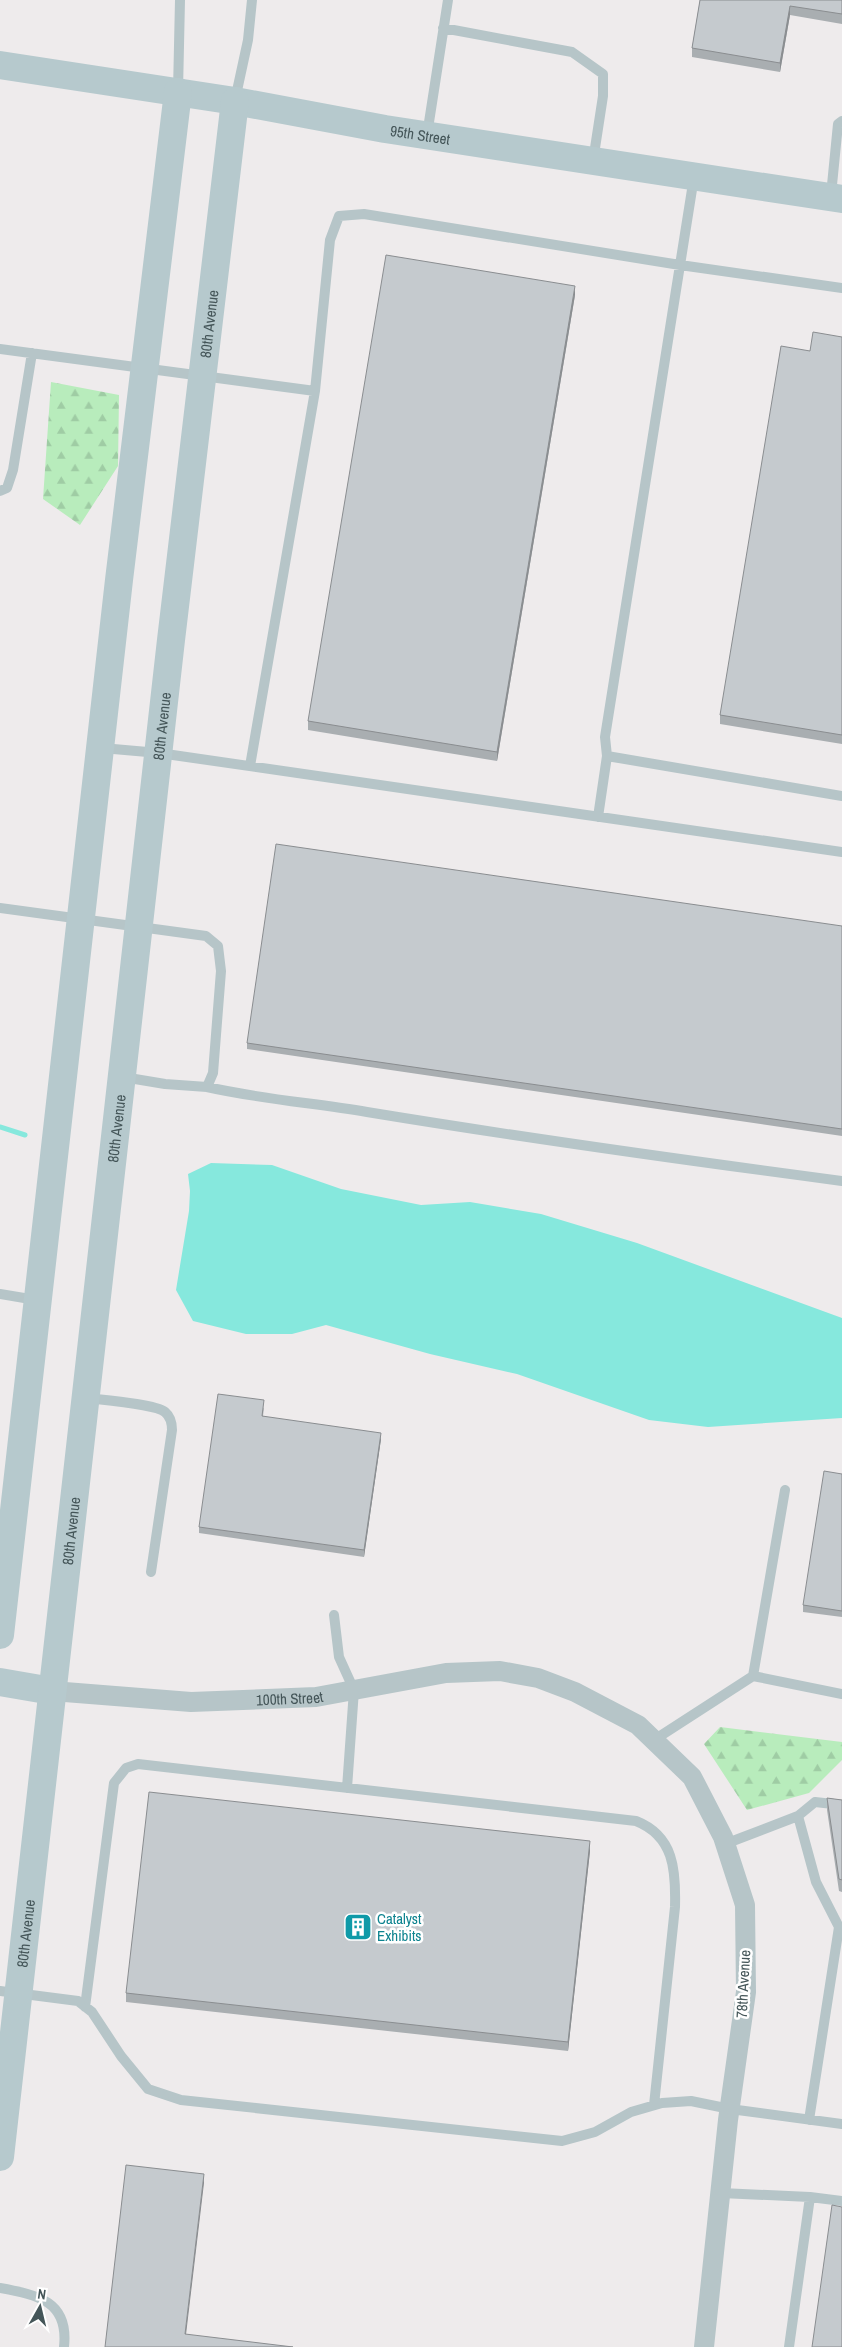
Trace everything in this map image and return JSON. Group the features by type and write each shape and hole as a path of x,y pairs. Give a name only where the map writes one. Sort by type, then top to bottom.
{"street":[{"name":"95th Street","path":"0,65 235,101 426,136 836,198"},
{"path":"0,1635 178,92"},
{"name":"80th Avenue","path":"0,2157 9,1992 52,1691 235,101"},
{"name":"100th Street","path":"0,1682 52,1691 191,1702 316,1697 446,1673 500,1671 538,1678 575,1692"},
{"name":"78th Avenue","path":"575,1692 638,1725 692,1777 725,1844 745,1905 746,1992 730,2109 704,2347"}],"lane":[{"path":"178,92 180,0"},
{"path":"235,101 248,40 252,0"},
{"path":"426,136 448,0"},
{"path":"444,28 572,52 603,74 604,96 593,161"},
{"path":"836,198 838,124 842,121"},
{"path":"598,817 607,756 605,736 694,176"},
{"path":"250,766 315,391 330,240 339,216 364,214 680,265 842,288"},
{"path":"0,349 315,391"},
{"path":"0,490 7,488 14,470 32,353"},
{"path":"101,748 159,753 842,852"},
{"path":"607,756 842,796"},
{"path":"0,908 206,936 218,946 221,971 213,1072 207,1086"},
{"path":"123,1077 165,1084 207,1086 245,1095 362,1111 531,1139 842,1181"},
{"path":"0,1294 38,1300"},
{"path":"86,1398 153,1407 164,1412 171,1420 172,1430 151,1572"},
{"path":"753,1676 785,1490"},
{"path":"334,1615 339,1657 354,1690 347,1788"},
{"path":"654,1740 753,1676 842,1694"},
{"path":"85,2007 114,1783 126,1768 138,1764 636,1821 649,1826 659,1834 669,1852 676,1879 675,1907 654,2105"},
{"path":"725,1844 798,1816 814,1802 842,1805"},
{"path":"798,1816 816,1882 839,1926 809,2120"},
{"path":"9,1992 78,2001 92,2012 122,2056 148,2089 181,2100 562,2141 595,2132 632,2112 654,2105 691,2101 730,2109 842,2124"},
{"path":"721,2193 810,2197 842,2201"},
{"path":"789,2347 810,2197"},
{"path":"0,2288 34,2294 57,2308 66,2330 64,2347"}],"green space":[{"path":"51,382 119,395 118,466 80,525 43,499"},
{"path":"720,1727 842,1742 842,1760 809,1793 747,1810 704,1744"}],"water":[{"path":"211,1163 272,1165 341,1189 421,1205 470,1202 541,1214 637,1243 842,1318 842,1418 708,1427 649,1420 517,1374 430,1354 326,1325 292,1334 246,1334 193,1321 176,1290 189,1211 190,1191 188,1174"}],"building":[{"path":"700,0 842,0 842,14 790,6 780,63 692,48"},
{"path":"386,255 575,286 497,752 308,721"},
{"path":"813,332 842,337 842,735 720,715 781,346 810,351"},
{"path":"276,844 842,926 842,1129 247,1043"},
{"path":"218,1394 264,1400 262,1416 381,1433 364,1550 199,1527"},
{"path":"824,1471 842,1474 842,1611 803,1605"},
{"name":"Catalyst Exhibits","path":"149,1792 590,1841 568,2042 126,1993"},
{"path":"827,1798 842,1800 842,1880 839,1879"},
{"path":"126,2165 204,2174 185,2334 293,2347 105,2347"},
{"path":"832,2205 842,2207 842,2347 812,2347"}],"waterway":[{"path":"0,1127 25,1135"}],"place":[{"name":"Catalyst Exhibits","path":"358,1927"}]}
